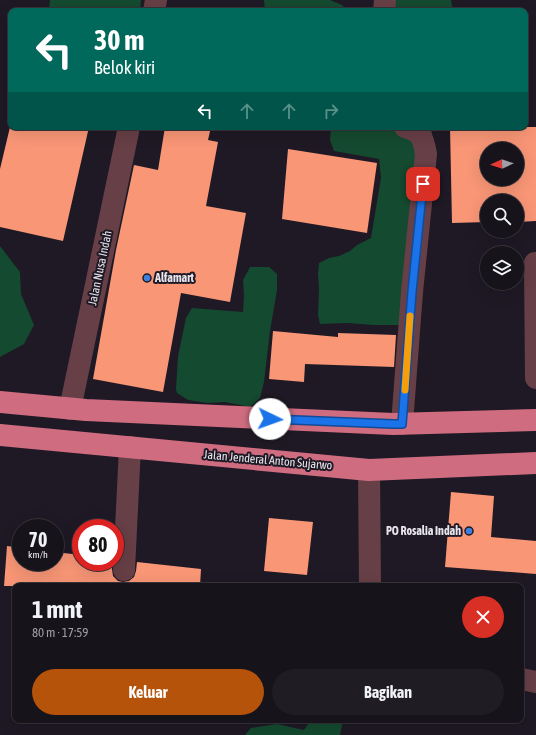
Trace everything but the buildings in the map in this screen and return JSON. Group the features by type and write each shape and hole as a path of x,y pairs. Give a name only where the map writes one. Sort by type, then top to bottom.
{"highway":[{"path":"0,402 86,410 385,424 536,420"},
{"name":"Jalan Jenderal Anton Sujarwo","path":"0,435 369,470 536,463"}],"street":[{"name":"Jalan Nusa Indah","path":"70,409 128,130"},
{"path":"402,424 412,292 426,154 423,138 414,130"},
{"path":"535,262 536,378"},
{"path":"124,570 130,447"},
{"path":"369,470 370,583"},
{"path":"524,680 536,682"}],"green space":[{"path":"50,0 141,0 140,8 49,8"},
{"path":"264,0 330,0 342,5 345,8 265,8"},
{"path":"388,0 451,0 452,8 379,8"},
{"path":"331,130 432,130 432,159 422,307 418,327 348,323 320,324 318,315 319,263 350,251 357,245 371,238 381,178 379,159 334,151 330,140"},
{"path":"0,246 20,272 21,294 34,325 24,344 0,357"},
{"path":"250,267 269,267 277,274 277,290 264,382 260,398 250,407 225,402 208,403 188,400 177,393 176,389 178,356 186,318 192,308 243,312 243,280"},
{"path":"309,723 342,723 342,725 340,735 245,735 251,728 277,724 304,730"}],"slow traffic":[{"path":"405,390 410,316"}],"place":[{"name":"Alfamart","path":"147,278"},
{"name":"PO Rosalia Indah","path":"469,531"}],"route":[{"path":"270,419 402,424 412,292 423,184"}]}
